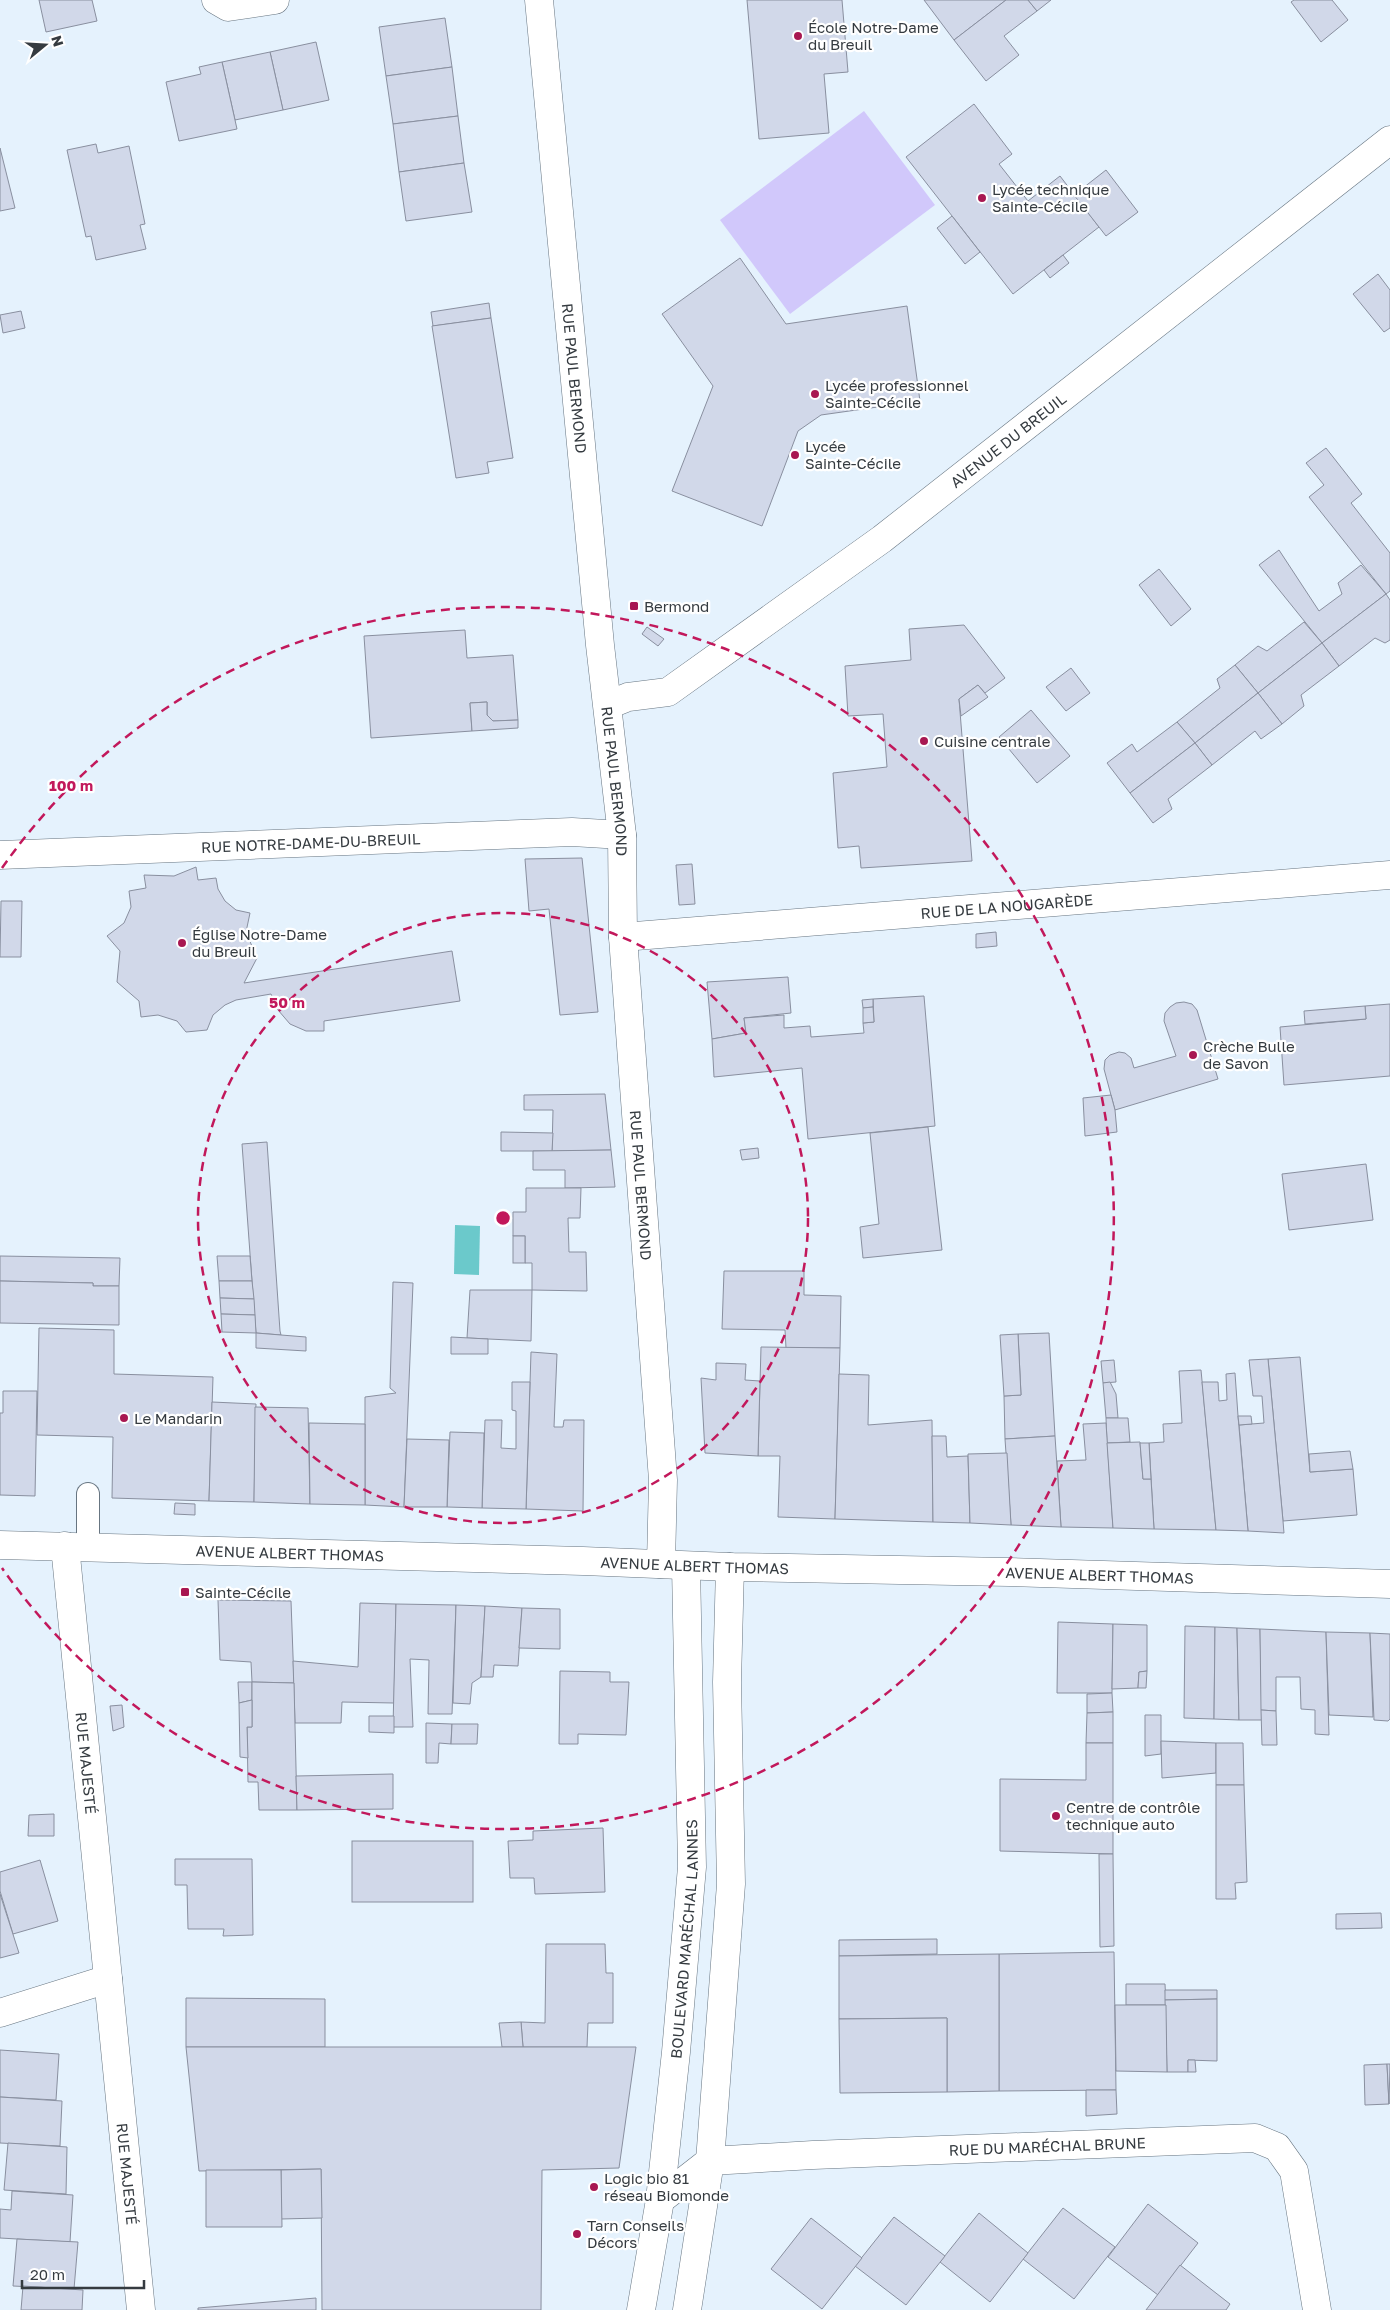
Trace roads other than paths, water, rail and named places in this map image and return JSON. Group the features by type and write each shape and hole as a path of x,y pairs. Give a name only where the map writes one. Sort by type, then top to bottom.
{"street":[{"path":"216,0 228,7 275,0"},
{"name":"RUE PAUL BERMOND","path":"539,0 600,645 622,835 623,937 663,1472 674,1565"},
{"name":"AVENUE DU BREUIL","path":"608,705 628,697 668,692 882,539 1390,140"},
{"name":"RUE NOTRE-DAME-DU-BREUIL","path":"0,855 572,832 622,835"},
{"name":"RUE DE LA NOUGARÈDE","path":"623,937 1390,875"},
{"name":"AVENUE ALBERT THOMAS","path":"0,1545 730,1567 1008,1572 1390,1584"},
{"name":"RUE MAJESTÉ","path":"77,1546 108,1979 141,2310"},
{"name":"BOULEVARD MARÉCHAL LANNES","path":"641,2310 660,2200 676,2052 692,1868 674,1565"},
{"path":"687,2310 710,2161 730,1884 727,1682 730,1567"},
{"path":"0,2013 108,1979"},
{"name":"RUE DU MARÉCHAL BRUNE","path":"710,2161 1255,2138 1278,2147 1294,2171 1317,2310"},
{"path":"660,2200 710,2161"}],"lane":[{"path":"77,1546 88,1494"}],"water":[{"path":"455,1225 480,1226 479,1275 454,1274"}],"place":[{"name":"École Notre-Dame du Breuil","path":"798,36"},
{"name":"Lycée technique Sainte-Cécile","path":"982,198"},
{"name":"Lycée professionnel Sainte-Cécile","path":"815,394"},
{"name":"Lycée Sainte-Cécile","path":"795,455"},
{"name":"Bermond","path":"634,606"},
{"name":"Cuisine centrale","path":"924,741"},
{"name":"Église Notre-Dame du Breuil","path":"182,943"},
{"name":"Crèche Bulle de Savon","path":"1193,1055"},
{"name":"Le Mandarin","path":"124,1418"},
{"name":"Sainte-Cécile","path":"185,1592"},
{"name":"Centre de contrôle technique auto","path":"1056,1816"},
{"name":"Logic bio 81 réseau Biomonde","path":"594,2187"},
{"name":"Tarn Conseils Décors","path":"577,2234"}]}
